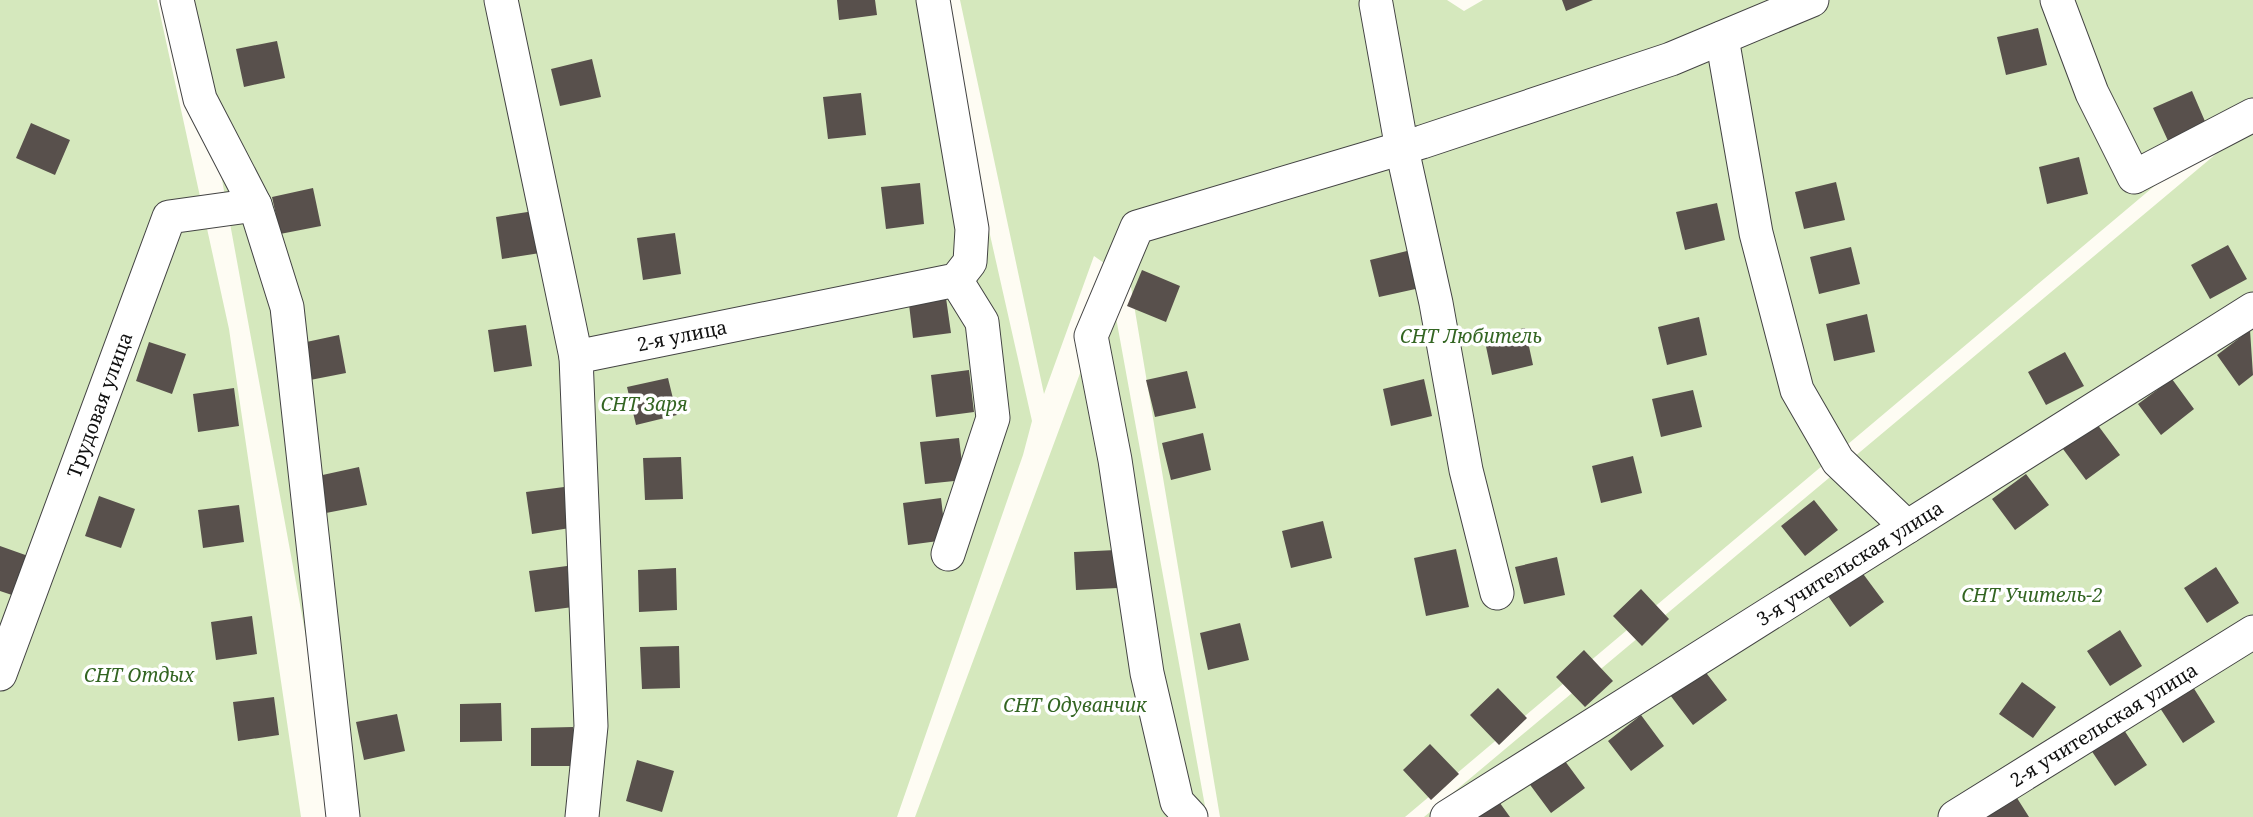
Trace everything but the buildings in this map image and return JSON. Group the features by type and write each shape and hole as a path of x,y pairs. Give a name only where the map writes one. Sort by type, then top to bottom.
{"street":[{"path":"177,0 200,99 254,205 287,307 343,817"},
{"path":"501,0 576,357 591,726 582,817"},
{"path":"933,0 972,229 970,262 956,280 982,322 993,418 948,554"},
{"path":"1191,817 1177,802 1147,673 1115,460 1091,336 1137,227 1402,149 1671,59 1812,0"},
{"path":"2056,0 2092,93 2134,177 2253,115"},
{"path":"1376,4 1402,149 1436,303 1466,470 1497,593"},
{"path":"1722,38 1756,233 1797,390 1838,461 1907,527"},
{"name":"Трудовая улица","path":"0,674 169,217 254,205"},
{"name":"2-я улица","path":"576,357 956,280"},
{"name":"3-я учительская улица","path":"1447,817 2253,309"},
{"name":"2-я учительская улица","path":"1955,817 2253,632"}],"green space":[{"name":"СНТ Отдых","path":"0,0 157,0 229,329 301,817 0,817"},
{"name":"СНТ Заря","path":"189,0 937,0 1032,421 1023,455 897,817 339,817"},
{"name":"СНТ Любитель","path":"960,0 1447,0 1464,11 1483,0 2253,0 2253,103 1405,817 1220,817 1130,281 1094,256 1044,394"},
{"name":"СНТ Учитель-2","path":"2253,123 2253,817 1424,817"},
{"name":"СНТ Одуванчик","path":"1111,290 1207,817 915,817"}]}
